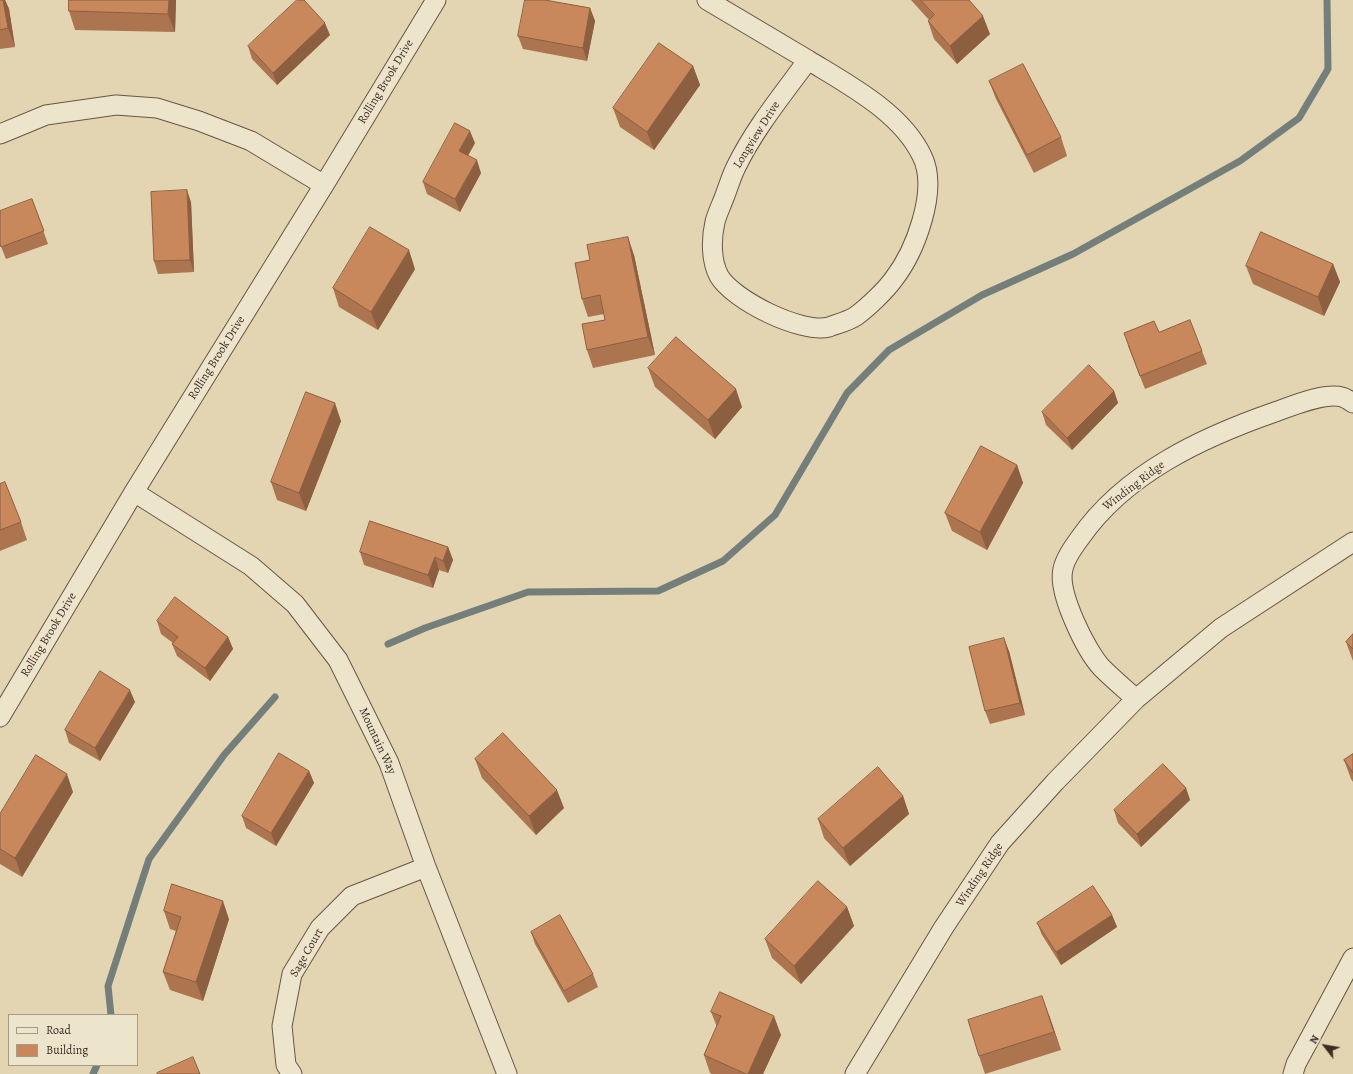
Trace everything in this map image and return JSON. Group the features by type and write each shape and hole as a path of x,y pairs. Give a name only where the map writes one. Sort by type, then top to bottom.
{"street":[{"name":"Rolling Brook Drive","path":"3,707 436,0"},
{"name":"Longview Drive","path":"707,0 808,60 868,97 895,121 912,141 922,156 928,177 925,212 909,256 893,281 855,317 827,327 804,327 759,309 727,287 718,275 712,252 715,223 736,167 759,127 808,60"},
{"path":"0,134 46,115 116,105 157,108 199,121 251,141 324,185"},
{"name":"Winding Ridge","path":"1136,699 1101,667 1072,618 1062,583 1063,569 1074,546 1095,516 1134,483 1179,453 1238,425 1316,398 1342,397 1353,403"},
{"name":"Mountain Way","path":"134,492 251,566 295,604 338,660 389,763 426,867 507,1074"},
{"name":"Winding Ridge","path":"855,1074 944,927 1000,843 1054,782 1136,699 1221,628 1353,542"},
{"name":"Sage Court","path":"292,1074 286,1065 282,1026 292,974 320,928 352,896 426,867"},
{"path":"1293,1074 1300,1057 1353,958"}],"building":[{"path":"0,0 3,0 8,28 0,30"},
{"path":"69,0 169,0 168,14 69,11"},
{"path":"297,0 304,0 325,23 273,73 248,46"},
{"path":"525,0 545,0 590,8 583,48 518,36"},
{"path":"921,0 969,0 983,16 950,46 928,21 934,15"},
{"path":"659,43 693,66 647,132 613,108"},
{"path":"1023,64 1061,137 1027,155 989,81"},
{"path":"455,123 470,131 459,151 477,160 455,199 423,182"},
{"path":"187,190 190,260 154,261 151,192"},
{"path":"32,199 44,231 1,247 0,211"},
{"path":"370,227 409,250 371,312 333,288"},
{"path":"1261,232 1333,264 1318,297 1246,266"},
{"path":"628,237 648,337 587,350 582,324 605,320 600,295 582,299 575,263 590,260 587,245"},
{"path":"1190,320 1202,351 1140,376 1124,333 1154,321 1159,332"},
{"path":"676,337 736,389 708,420 648,368"},
{"path":"1089,365 1114,391 1067,438 1042,412"},
{"path":"306,392 335,403 299,493 271,482"},
{"path":"981,446 1017,465 980,532 945,513"},
{"path":"5,482 21,522 0,530 0,484"},
{"path":"370,521 448,547 443,561 435,557 428,575 360,552"},
{"path":"175,597 228,637 205,668 172,644 178,637 157,621"},
{"path":"1353,634 1353,649 1346,642"},
{"path":"1004,638 1020,703 985,711 969,647"},
{"path":"100,671 130,690 95,748 65,730"},
{"path":"503,733 557,790 529,816 475,759"},
{"path":"279,753 309,771 271,833 242,816"},
{"path":"1353,754 1353,773 1344,760"},
{"path":"36,755 67,774 15,858 0,849 0,814"},
{"path":"1163,764 1186,788 1137,834 1114,810"},
{"path":"878,767 903,796 843,848 818,819"},
{"path":"818,881 847,907 794,966 765,939"},
{"path":"172,884 223,901 196,982 163,972 181,917 164,911"},
{"path":"1093,886 1112,915 1056,952 1037,923"},
{"path":"560,915 593,974 564,991 531,932"},
{"path":"720,992 774,1016 748,1074 704,1055 721,1016 711,1012"},
{"path":"1042,996 1054,1032 979,1056 968,1020"},
{"path":"193,1057 200,1074 157,1074 157,1073"}],"waterway":[{"path":"388,644 425,628 528,592 658,591 723,561 775,515 847,393 889,350 982,295 1073,254 1240,161 1299,118 1328,69 1327,0"},
{"path":"111,1014 108,986 149,859 224,755 275,697"},
{"path":"93,1074 97,1066"}]}
